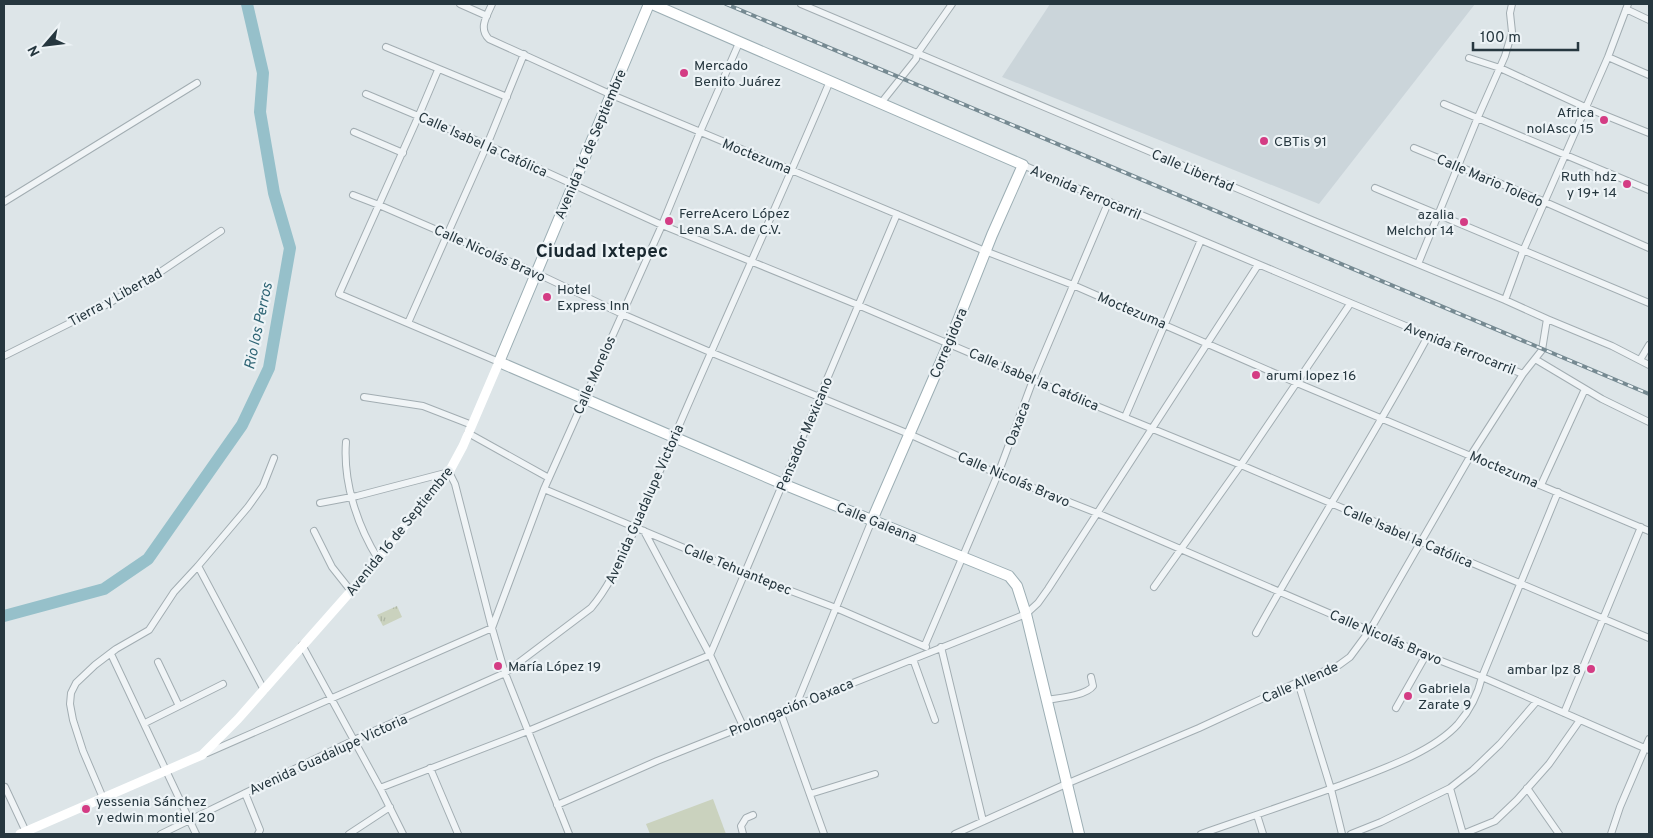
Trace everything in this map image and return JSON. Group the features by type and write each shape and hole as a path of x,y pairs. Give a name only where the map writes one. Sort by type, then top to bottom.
{"main road":[{"name":"Avenida Ferrocarril","path":"650,4 1023,165"},
{"name":"Avenida 16 de Septiembre","path":"499,362 572,184 650,4"},
{"name":"Corregidora","path":"872,520 949,343 985,251 1023,165"},
{"name":"Calle Galeana","path":"499,362 783,484 1009,576 1017,586 1026,614 1079,834"}],"street":[{"path":"460,4 487,16 492,4"},
{"name":"Calle Libertad","path":"801,4 810,5 917,54 1505,300 1612,346 1649,365"},
{"path":"882,104 916,59 917,54 952,4"},
{"path":"1418,264 1510,42 1512,32 1510,13 1512,4"},
{"path":"1505,300 1523,251 1587,108 1627,6 1649,20"},
{"name":"Moctezuma","path":"487,16 483,30 489,39 612,95 985,251 1073,285 1297,383 1649,531"},
{"name":"Calle Morelos","path":"492,628 544,489 662,225 739,43"},
{"path":"386,47 507,97"},
{"path":"408,323 487,145 524,54"},
{"path":"1608,57 1649,75"},
{"path":"1469,58 1500,68 1587,108 1649,133"},
{"path":"438,70 403,153 339,294 499,362"},
{"name":"Avenida Guadalupe Victoria","path":"161,834 354,740 505,673 591,608 611,581 636,527 710,352 830,81"},
{"path":"4,202 197,83"},
{"name":"Calle Isabel la Católica","path":"366,94 487,145 662,225 949,343 1033,380 1241,464 1649,638"},
{"path":"1444,104 1649,190"},
{"path":"354,132 403,153"},
{"name":"Calle Mario Toledo","path":"1414,148 1545,202 1649,248"},
{"name":"Avenida Ferrocarril","path":"1023,165 1108,203 1523,374"},
{"path":"1375,188 1649,303"},
{"name":"Calle Nicolás Bravo","path":"353,195 536,273 622,314 710,352 909,434 998,474 1097,513 1647,749"},
{"name":"Oaxaca","path":"925,646 998,474 1033,380 1108,203"},
{"name":"Pensador Mexicano","path":"710,655 746,574 897,214"},
{"name":"Tierra y Libertad","path":"4,356 104,306 144,283 221,232"},
{"path":"1125,417 1201,240"},
{"path":"1026,614 1038,603 1048,589 1258,265"},
{"path":"1154,587 1350,304"},
{"path":"1535,359 1542,350 1547,319"},
{"path":"1256,633 1428,336"},
{"path":"1640,360 1649,345"},
{"name":"Avenida Ferrocarril","path":"1535,359 1602,399 1649,422"},
{"name":"Calle Allende","path":"955,834 1066,784 1199,728 1339,665 1350,657 1370,630 1471,455 1523,374 1535,359"},
{"name":"Avenida 16 de Septiembre","path":"24,833 202,755 264,690 351,591 449,472 499,362"},
{"path":"1541,485 1585,389"},
{"path":"364,397 423,406 470,429 549,478"},
{"path":"346,442 346,462 351,497 372,550 378,559"},
{"path":"103,798 83,751 73,720 70,704 71,693 76,683 84,674 126,642 149,630 174,592 248,507 263,486 274,458"},
{"path":"320,503 449,472 455,484 505,673 569,834"},
{"name":"Calle Tehuantepec","path":"544,489 746,574 836,608 925,646 931,652"},
{"path":"1201,834 1331,789 1402,760 1440,740 1458,724 1478,694 1482,677 1558,492"},
{"path":"796,705 872,520"},
{"path":"1564,713 1641,528"},
{"path":"314,531 332,567 351,591"},
{"path":"644,531 710,655 744,726"},
{"path":"198,566 264,690"},
{"name":"Prolongación Oaxaca","path":"557,805 657,761 1026,614"},
{"path":"202,755 492,628"},
{"path":"302,645 403,834"},
{"path":"941,647 983,821"},
{"path":"111,654 196,834"},
{"path":"1396,708 1426,654"},
{"path":"380,788 528,731 710,655"},
{"path":"912,659 935,720"},
{"path":"158,662 180,706"},
{"path":"1046,700 1080,694 1090,689 1093,686 1091,677"},
{"path":"1298,682 1331,789 1342,834"},
{"path":"145,723 223,684"},
{"path":"1351,834 1381,822 1450,788 1473,770 1500,744 1537,701"},
{"path":"780,711 824,834"},
{"path":"1450,788 1463,834 1495,821 1517,800 1555,756 1580,720"},
{"path":"1611,834 1620,807 1647,749 1649,739"},
{"path":"430,768 458,834"},
{"path":"810,794 875,774"},
{"path":"5,787 24,833"},
{"path":"1526,788 1560,834"},
{"path":"245,793 260,830 258,834"},
{"path":"349,834 390,807"},
{"path":"743,834 741,826 746,818 753,814"},
{"path":"1257,815 1263,834"}],"shaded area":[{"name":"CBTis 91","path":"1050,4 1475,4 1319,204 1002,77"}],"green space":[{"path":"397,606 402,617 383,626 377,615"},
{"path":"713,799 726,834 650,834 646,824"}],"waterway":[{"name":"Rio los Perros","path":"4,616 104,589 148,559 242,425 269,368 290,248 274,193 260,112 263,73 247,4"}],"railway":[{"path":"726,4 1649,394"}],"place":[{"name":"Mercado Benito Juárez","path":"684,73"},
{"name":"Africa nolAsco 15","path":"1604,120"},
{"name":"CBTis 91","path":"1264,141"},
{"name":"Ruth hdz y 19+ 14","path":"1627,184"},
{"name":"FerreAcero López Lena S.A. de C.V.","path":"669,221"},
{"name":"azalia Melchor 14","path":"1464,222"},
{"name":"Hotel Express Inn","path":"547,297"},
{"name":"arumi lopez 16","path":"1256,375"},
{"name":"María López 19","path":"498,666"},
{"name":"ambar lpz 8","path":"1591,669"},
{"name":"Gabriela Zarate 9","path":"1408,696"},
{"name":"yessenia Sánchez y edwin montiel 20","path":"86,809"}],"district":[{"name":"Ciudad Ixtepec","path":"602,250"}]}
